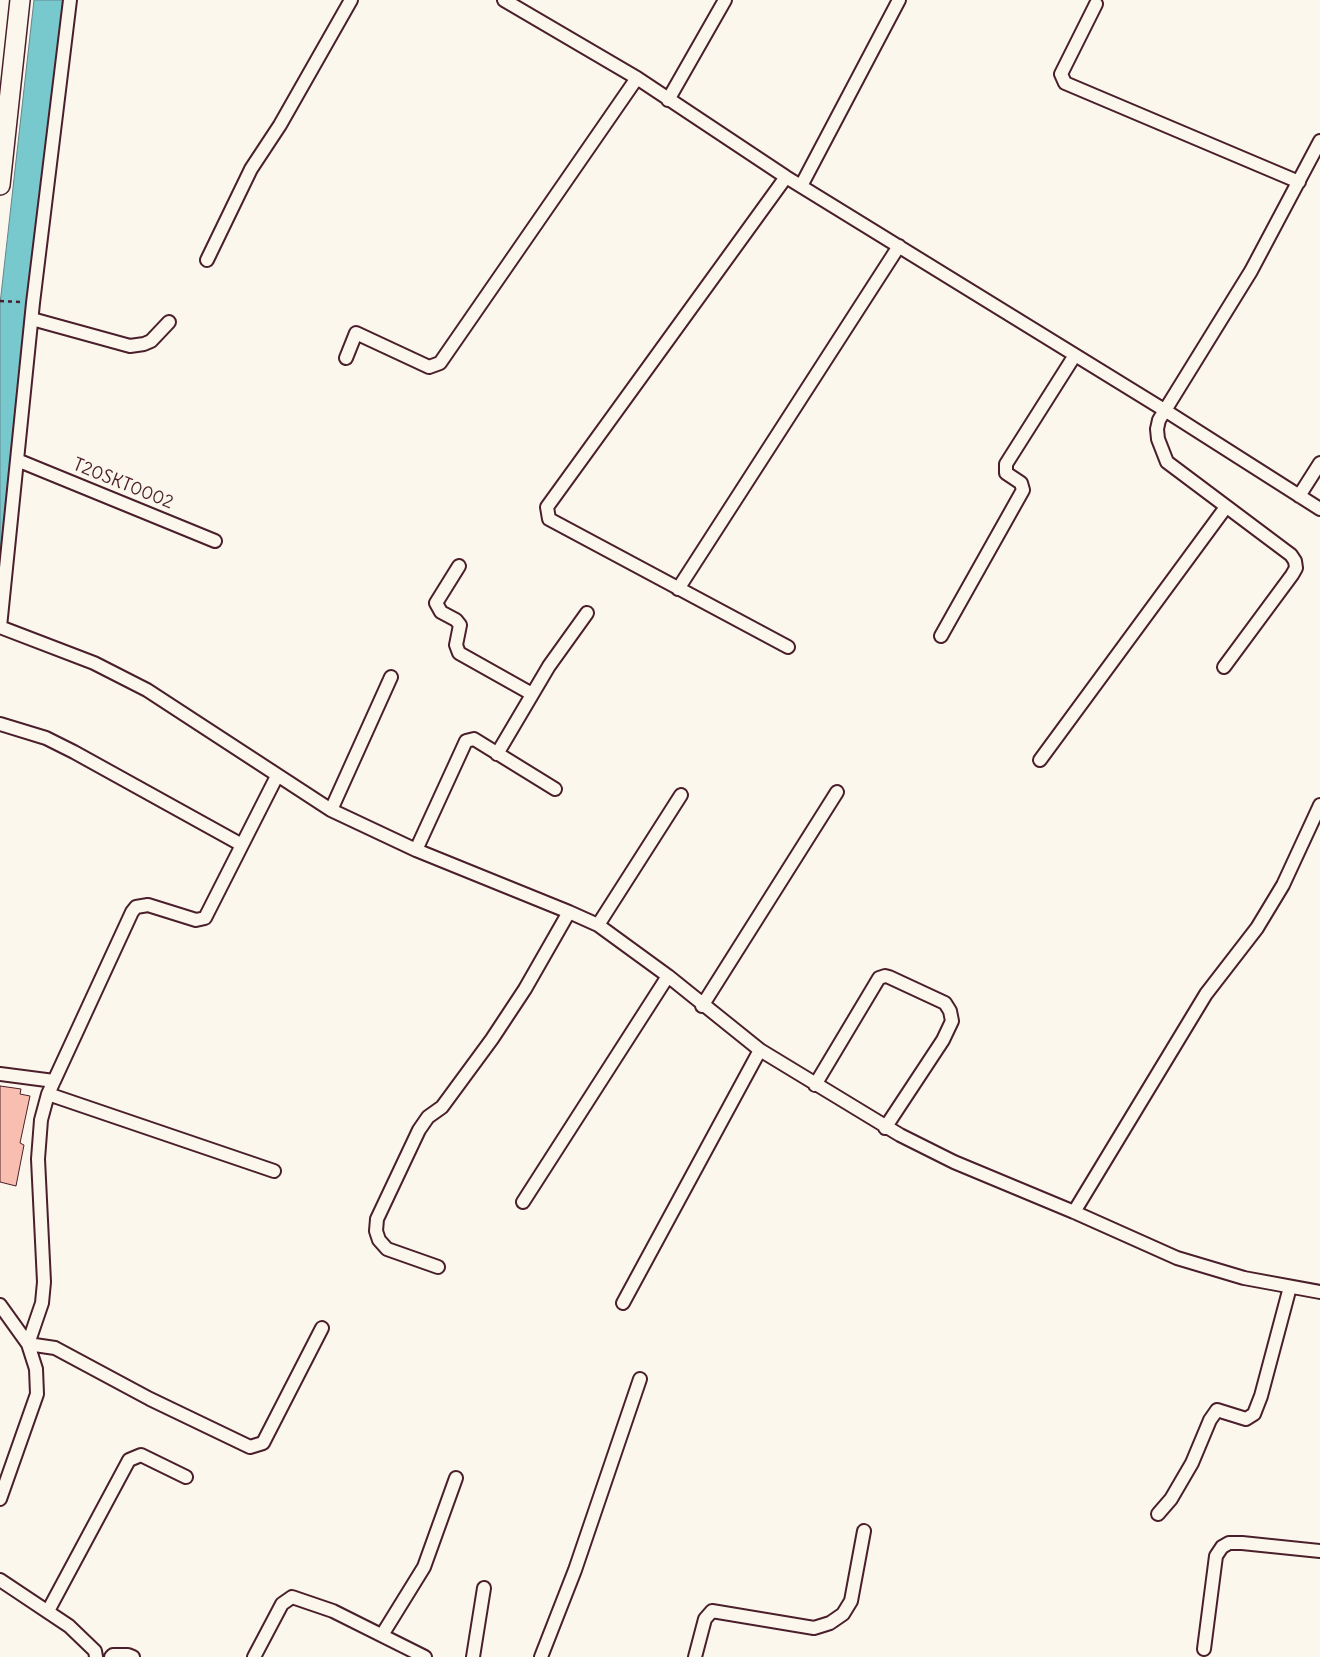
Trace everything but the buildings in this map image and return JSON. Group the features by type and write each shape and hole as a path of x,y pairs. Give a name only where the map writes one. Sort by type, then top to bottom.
{"main road":[{"path":"0,186 20,0"}],"street":[{"path":"70,0 32,319 0,627 94,663 147,690 331,810 416,850 598,925 668,976 702,1006 760,1050 885,1128 954,1162 1074,1212 1177,1258 1244,1278 1320,1292"},
{"path":"207,260 251,169 285,117 351,0"},
{"path":"504,0 637,78 786,176 1074,356 1166,411 1320,509"},
{"path":"668,100 725,0"},
{"path":"802,186 899,0"},
{"path":"1096,4 1061,74 1065,83 1299,182"},
{"path":"346,358 356,333 429,367 440,363 637,78"},
{"path":"1224,667 1296,568 1291,555 1167,462 1158,439 1157,429 1159,420 1251,271 1320,141"},
{"path":"786,176 547,508 549,519 788,648"},
{"path":"678,589 899,246"},
{"path":"32,319 130,346 151,341 168,322"},
{"path":"941,636 1023,490 1021,483 1006,473 1006,464 1074,356"},
{"name":"T20SKT0002","path":"17,460 215,541"},
{"path":"1299,496 1320,463"},
{"path":"1040,760 1226,506"},
{"path":"459,566 436,603 440,612 456,620 460,625 456,645 459,653 532,694"},
{"path":"497,754 532,694 587,613"},
{"path":"331,810 391,677"},
{"path":"0,724 46,738 74,752 242,845"},
{"path":"416,850 464,744 474,739 554,788"},
{"path":"28,1344 42,1303 44,1282 38,1159 41,1120 48,1094 136,907 148,905 196,920 205,918 277,776"},
{"path":"702,1006 837,792"},
{"path":"598,925 681,795"},
{"path":"1074,1212 1206,994 1257,928 1283,885 1320,805"},
{"path":"438,1267 387,1249 379,1240 376,1231 377,1219 419,1130 428,1117 442,1106 492,1039 525,989 569,912"},
{"path":"523,1202 668,976"},
{"path":"816,1085 879,978 889,977 945,1003 950,1011 952,1021 944,1040 885,1128"},
{"path":"623,1303 760,1050"},
{"path":"0,1074 54,1081"},
{"path":"48,1094 274,1171"},
{"path":"1158,1514 1171,1499 1192,1463 1210,1420 1217,1410 1246,1419 1254,1414 1261,1396 1290,1287"},
{"path":"0,1305 28,1344 36,1369 37,1394 0,1499"},
{"path":"28,1344 55,1348 150,1399 250,1447 263,1444 322,1328"},
{"path":"541,1657 575,1570 640,1379"},
{"path":"48,1611 129,1460 141,1455 186,1477"},
{"path":"382,1635 424,1567 456,1478"},
{"path":"695,1657 705,1619 712,1610 814,1628 830,1623 843,1614 851,1601 864,1531"},
{"path":"1204,1649 1216,1556 1222,1547 1229,1543 1242,1543 1320,1552"},
{"path":"0,1580 69,1626 95,1654 128,1655 133,1657"},
{"path":"473,1657 484,1588"},
{"path":"254,1657 282,1604 292,1596 333,1611 425,1657"}],"path":[{"path":"0,301 34,303"}],"water":[{"path":"34,0 64,0 0,554 0,304"}]}
